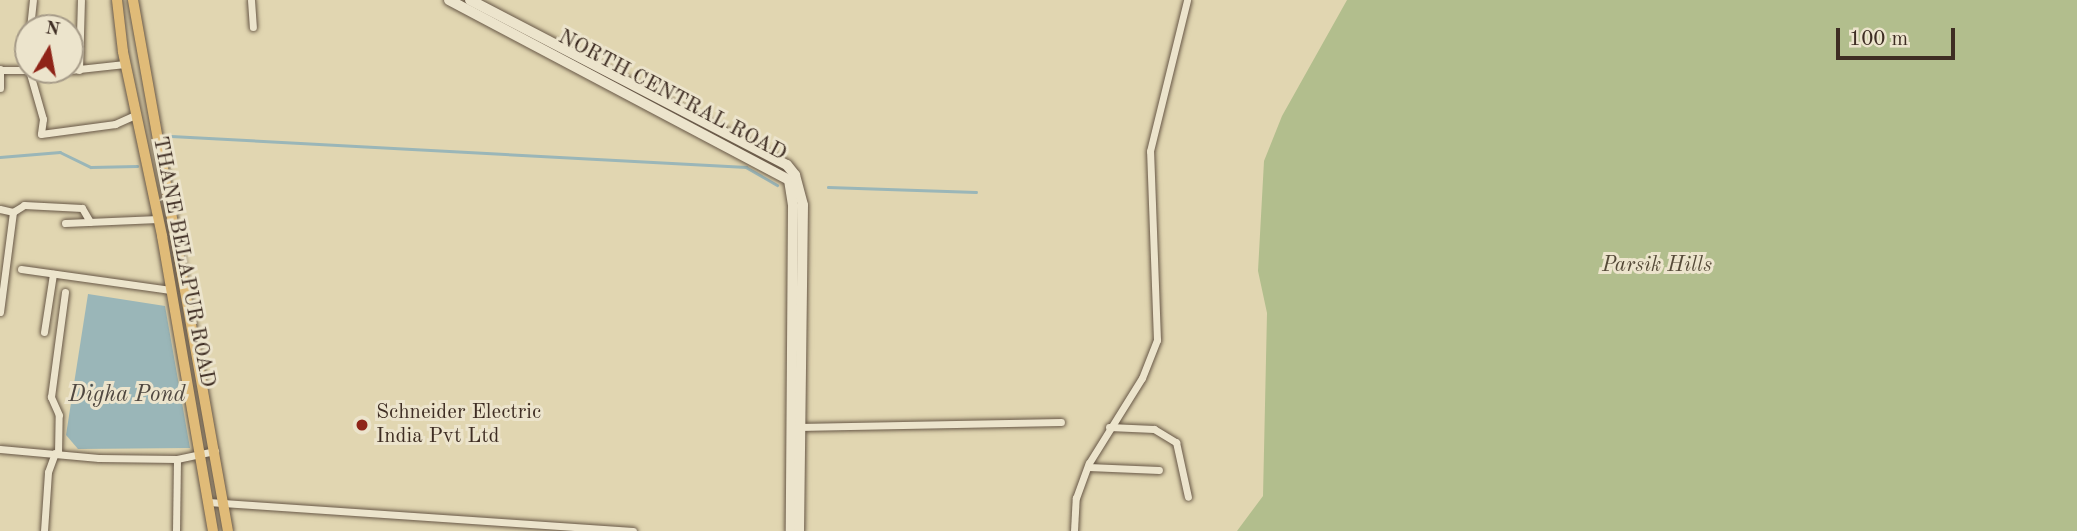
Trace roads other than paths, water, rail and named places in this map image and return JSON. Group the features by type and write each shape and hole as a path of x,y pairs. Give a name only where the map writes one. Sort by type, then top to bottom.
{"main road":[{"name":"THANE BELAPUR ROAD","path":"117,0 125,64 158,219 213,531"},
{"name":"THANE BELAPUR ROAD","path":"133,0 138,50 228,531"},
{"name":"NORTH CENTRAL ROAD","path":"449,0 792,178"},
{"name":"NORTH CENTRAL ROAD","path":"470,0 787,165 803,205 792,531"},
{"name":"NORTH CENTRAL ROAD","path":"795,427 799,531"}],"street":[{"path":"251,0 253,27"},
{"path":"1074,531 1076,498 1088,467 1109,427 1142,378 1157,340 1150,151 1187,0"},
{"path":"84,69 125,64"},
{"path":"0,69 0,88"},
{"path":"33,84 43,118 41,134 115,124 135,115"},
{"path":"0,209 13,212 24,205 82,208 89,222"},
{"path":"0,312 13,212"},
{"path":"65,223 158,219"},
{"path":"21,269 171,290"},
{"path":"44,332 52,274"},
{"path":"44,531 48,472 57,454 59,415 51,397 65,292"},
{"path":"795,427 1061,422"},
{"path":"1109,427 1154,429 1176,442 1188,497"},
{"path":"0,449 177,459 215,451"},
{"path":"176,531 177,459"},
{"path":"1088,467 1159,470"},
{"path":"208,502 633,531"}],"water":[{"name":"Digha Pond","path":"88,294 165,306 190,448 78,449 66,435"}],"waterway":[{"path":"171,136 746,167 777,185"},
{"path":"0,157 60,152 91,167 137,166"},
{"path":"828,187 976,192"}],"place":[{"name":"Schneider Electric India Pvt Ltd","path":"362,425"}],"park label":[{"name":"Parsik Hills","path":"1657,266"}]}
